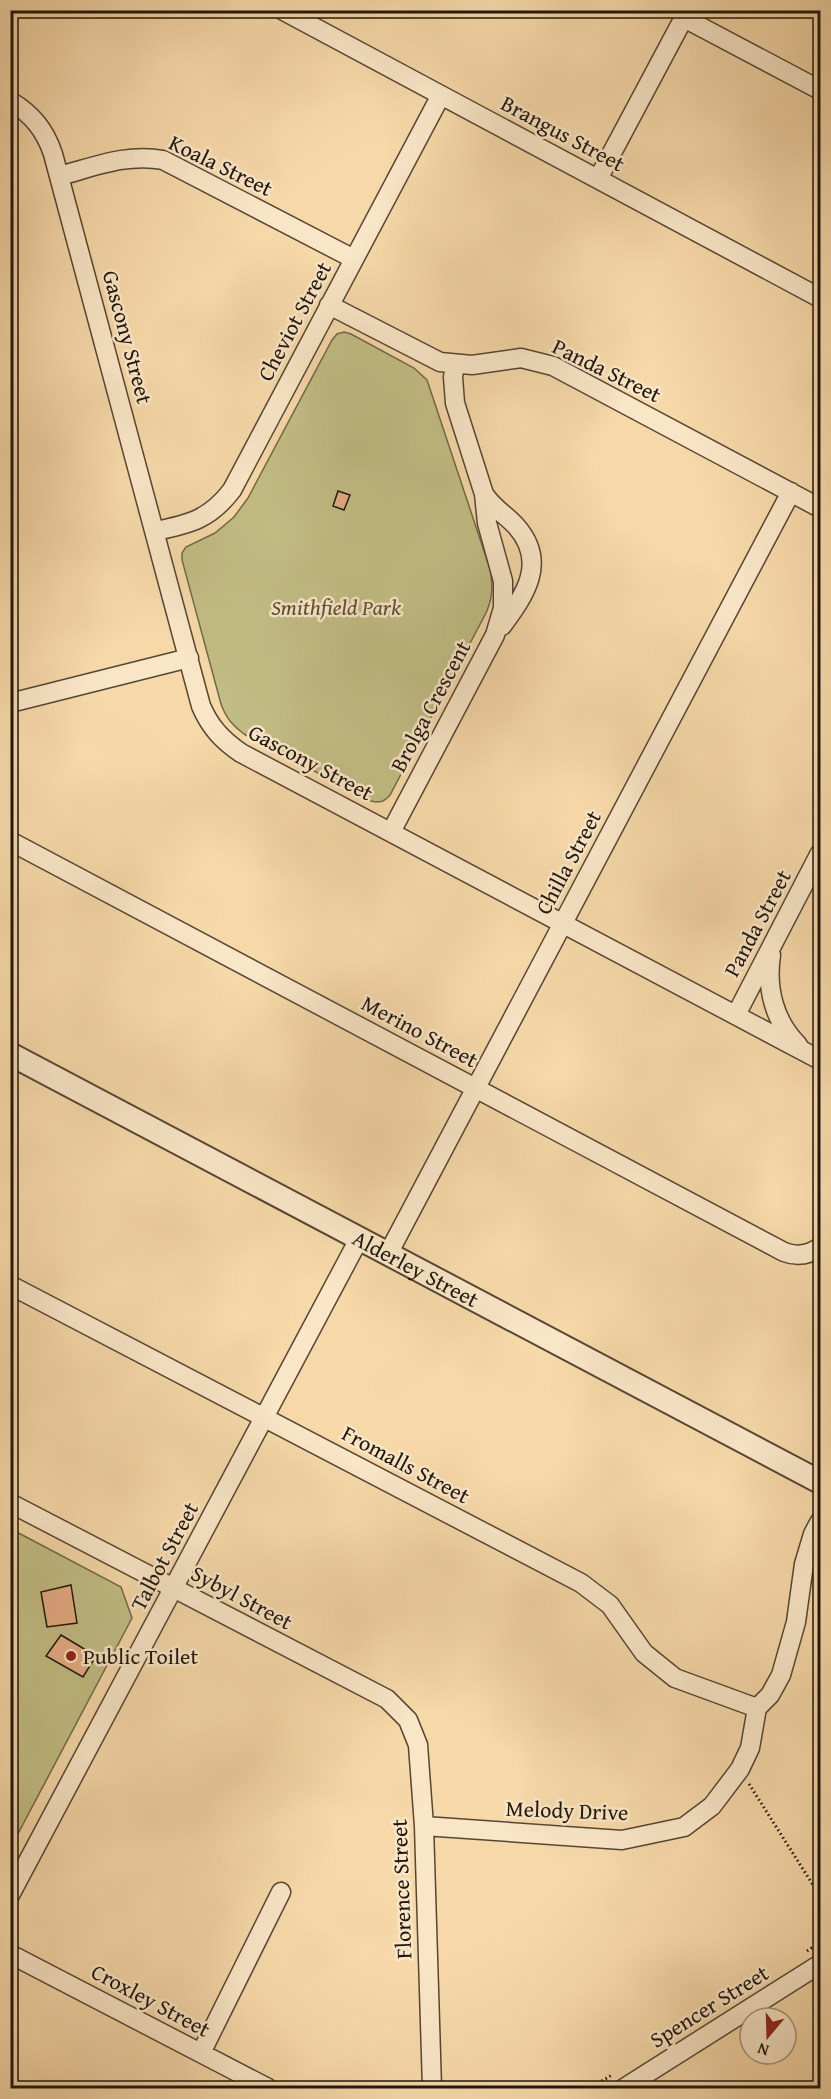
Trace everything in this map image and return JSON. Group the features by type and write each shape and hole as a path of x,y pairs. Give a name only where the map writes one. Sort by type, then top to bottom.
{"street":[{"name":"Brangus Street","path":"282,10 820,298"},
{"path":"598,179 686,14 820,90"},
{"name":"Cheviot Street","path":"156,531 194,522 214,510 232,490 441,95"},
{"name":"Gascony Street","path":"10,101 31,116 45,134 59,176 189,658 206,717 219,736 229,745 812,1055"},
{"name":"Koala Street","path":"59,176 126,158 163,160 354,259"},
{"name":"Panda Street","path":"329,305 430,358 455,365 521,358 553,366 820,508"},
{"name":"Brolga Crescent","path":"455,365 453,377 455,403 484,494 487,523 503,581 503,608 495,635"},
{"name":"Chilla Street","path":"388,1254 791,492"},
{"name":"Brolga Crescent","path":"391,832 495,635 523,596 531,577 531,556 523,536 494,508 484,494"},
{"path":"10,703 189,658"},
{"name":"Merino Street","path":"10,842 784,1251 798,1255 815,1250"},
{"name":"Panda Street","path":"736,1015 820,853"},
{"path":"774,942 769,970 772,999 784,1028 812,1055"},
{"name":"Alderley Street","path":"10,1054 820,1482"},
{"name":"Talbot Street","path":"10,1895 359,1239"},
{"name":"Fromalls Street","path":"10,1285 581,1583 610,1605 644,1653 675,1678 757,1708"},
{"name":"Sybyl Street","path":"10,1503 352,1683 387,1699"},
{"name":"Melody Drive","path":"424,1826 622,1840 684,1827 712,1806 740,1769 750,1748 757,1708 770,1695 781,1675 796,1622 804,1564 813,1534 820,1521"},
{"name":"Florence Street","path":"387,1699 408,1720 418,1745 424,1826 432,2088"},
{"path":"201,2053 281,1892"},
{"name":"Croxley Street","path":"10,1954 268,2088"},
{"name":"Spencer Street","path":"624,2088 820,1964"}],"path":[{"path":"740,1769 820,1896"}],"green space":[{"name":"Smithfield Park","path":"344,332 414,368 427,380 492,581 491,597 486,613 390,795 384,801 379,802 371,801 244,734 230,721 221,704 182,560 182,553 186,547 215,533 234,517 248,498 332,340 337,334"},
{"path":"11,1529 121,1587 132,1618 11,1847"}],"building":[{"path":"338,491 350,495 344,510 333,506"},
{"path":"71,1585 77,1623 47,1627 41,1592"},
{"name":"Public Toilet","path":"61,1635 96,1656 83,1677 46,1656"}],"place":[{"name":"Public Toilet","path":"71,1656"}]}
